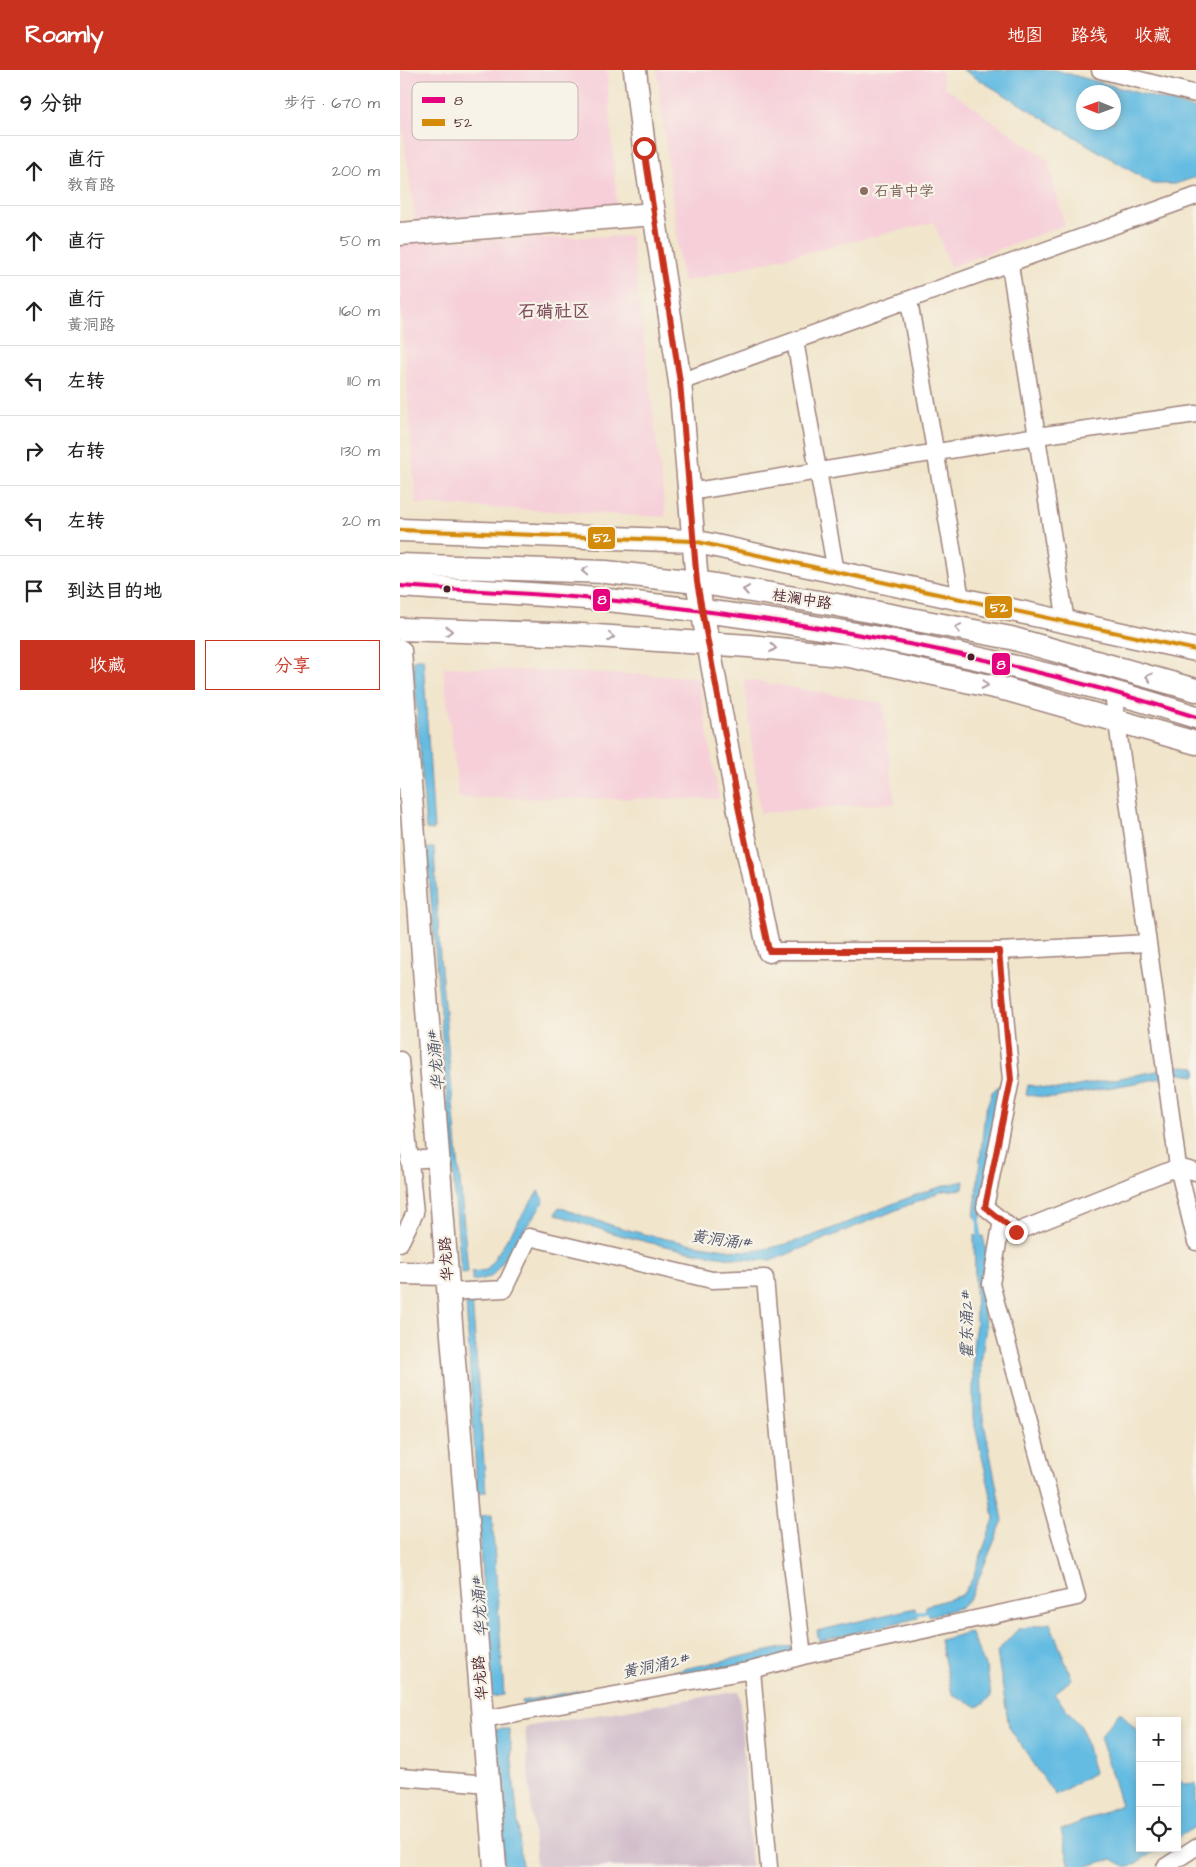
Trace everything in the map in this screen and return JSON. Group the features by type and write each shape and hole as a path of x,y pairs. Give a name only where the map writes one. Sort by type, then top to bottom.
{"main road":[{"path":"636,70 654,214 680,382 697,582 738,806 769,951"},
{"path":"400,234 654,214"},
{"path":"400,530 693,541 1196,650"},
{"name":"桂澜中路","path":"400,565 606,572 697,582 837,605 996,635 1196,690"},
{"name":"桂澜中路","path":"400,586 605,599 702,610 828,630 1000,662 1196,718"},
{"path":"996,635 1066,622"},
{"path":"400,629 581,635 708,643 850,656 1008,690 1196,743"},
{"name":"华龙路","path":"400,651 405,782 438,1158 495,1867"},
{"path":"400,1273 448,1283"}],"street":[{"path":"1100,70 1196,94"},
{"path":"680,382 1010,265 1196,196"},
{"path":"1010,265 1066,622"},
{"path":"909,301 960,599"},
{"path":"795,341 836,572"},
{"path":"689,492 1037,436 1196,414"},
{"path":"1113,694 1178,1167 1196,1242"},
{"path":"769,951 999,951 1148,943"},
{"path":"999,951 1011,1080 985,1207 1016,1232 1178,1167 1196,1172"},
{"path":"400,1060 415,1213 400,1243"},
{"path":"409,1160 438,1158"},
{"path":"484,1719 752,1670 803,1656 1078,1597 991,1284 1002,1220"},
{"path":"448,1283 504,1289 529,1238 712,1280 765,1278 786,1513 803,1656"},
{"path":"752,1670 768,1867"},
{"path":"400,1777 489,1784"},
{"path":"1165,1867 1196,1847"}],"shaded area":[{"path":"400,70 607,70 617,208 416,225 400,113"},
{"name":"石肯中学","path":"657,70 941,70 945,87 1048,160 1065,225 950,267 934,222 682,282"},
{"path":"631,236 666,517 416,504 400,298 400,242"},
{"path":"443,667 698,677 719,799 459,798"},
{"path":"744,679 883,703 895,803 760,813"},
{"path":"739,1691 751,1867 536,1867 525,1727"}],"water":[{"path":"963,70 1055,70 1109,85 1076,85 1076,130 1121,130 1121,88 1196,109 1196,177 1175,184 1153,184"},
{"path":"423,658 434,830 426,829 413,660"},
{"path":"427,848 434,848 440,957 468,1272 461,1273"},
{"path":"1179,1066 1196,1067 1196,1076 1174,1073 1173,1068"},
{"path":"1162,1070 1162,1078 1054,1098 1026,1095 1028,1085 1057,1090"},
{"path":"1000,1085 1005,1094 997,1106 981,1218 978,1220 974,1217 985,1112 992,1092"},
{"path":"964,1181 963,1189 943,1191 773,1260 731,1258 672,1248 605,1231 556,1214 559,1207 613,1226 649,1235 706,1246 752,1251 811,1236 912,1196"},
{"path":"538,1191 544,1199 542,1204 495,1272 491,1277 472,1281 472,1272 487,1270"},
{"path":"974,1236 983,1236 986,1251 984,1316 986,1327 981,1363 983,1418 1003,1520 971,1597 962,1607 929,1616 926,1612 926,1606 962,1595 972,1580 994,1519 990,1491 973,1418 973,1348 976,1323"},
{"path":"472,1298 486,1492 477,1493 466,1300"},
{"path":"492,1515 504,1695 490,1697 478,1516"},
{"path":"915,1608 918,1618 819,1641 817,1631"},
{"path":"1050,1623 1072,1679 1054,1694 1082,1728 1094,1773 1055,1795 1009,1727 997,1652 1018,1629"},
{"path":"970,1632 987,1670 991,1697 978,1707 952,1694 940,1640"},
{"path":"791,1646 793,1655 524,1708 522,1701 600,1687"},
{"path":"1120,1712 1136,1730 1136,1852 1154,1852 1130,1867 1126,1867 1112,1859 1083,1867 1070,1867 1061,1830 1121,1805 1100,1736"},
{"path":"509,1729 522,1867 504,1867 494,1731"},
{"path":"1181,1781 1184,1784 1196,1783 1196,1826 1181,1835"}],"waterway":[{"name":"霍东涌2#","path":"979,1216 979,1239"},
{"name":"黄洞涌2#","path":"914,1614 929,1611"}],"transit line":[{"name":"52","path":"400,530 693,541 1196,650"},
{"name":"8","path":"400,586 607,600 682,608 831,630 979,658 1124,695 1196,717"}],"place":[{"name":"石肯中学","path":"864,191"}],"district":[{"name":"石𬒔社区","path":"554,311"}],"route":[{"path":"644,148 680,382 697,582 738,806 769,951 999,951 1011,1080 985,1207 1016,1232"}],"water label":[{"name":"华龙涌1#","path":"435,1061"},
{"name":"黄洞涌1#","path":"721,1239"},
{"name":"华龙涌1#","path":"479,1607"}]}
